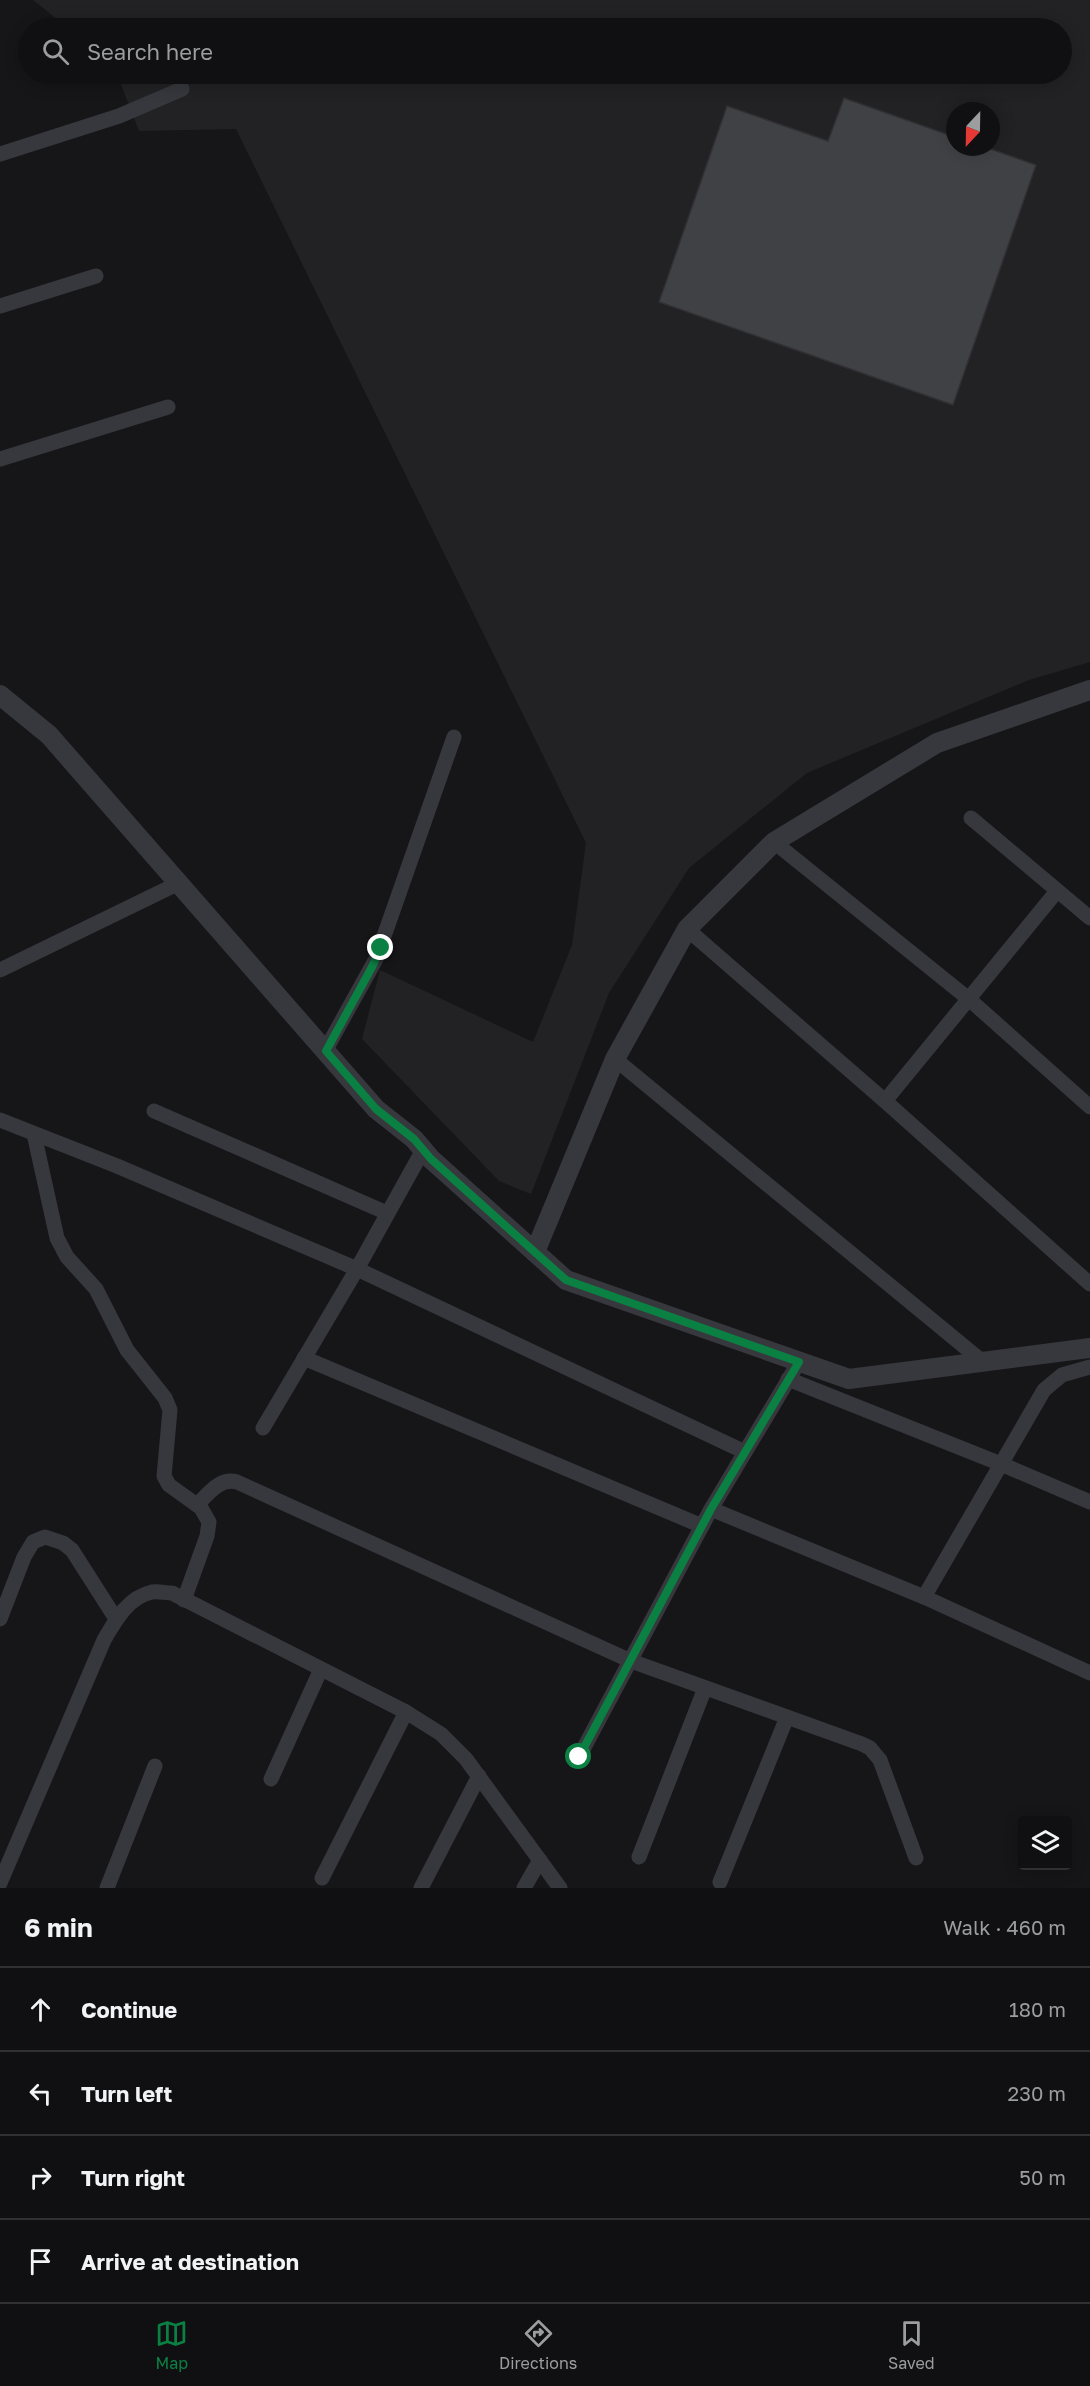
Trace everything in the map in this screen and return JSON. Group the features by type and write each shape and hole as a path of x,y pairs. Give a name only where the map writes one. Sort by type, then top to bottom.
{"street":[{"path":"0,154 119,116 182,89"},
{"path":"0,306 96,276"},
{"path":"0,459 168,407"},
{"path":"535,1252 615,1059 687,929 774,842 937,743 1090,690"},
{"path":"0,695 50,735 376,1109 414,1139 423,1150 566,1280 849,1379 1090,1348"},
{"path":"326,1051 376,959 454,737"},
{"path":"971,818 1090,918"},
{"path":"774,842 970,1000 1090,1107"},
{"path":"0,970 179,883"},
{"path":"885,1101 1058,891"},
{"path":"687,929 885,1101 1090,1284"},
{"path":"615,1059 983,1362"},
{"path":"154,1111 387,1213"},
{"path":"0,1120 117,1166 357,1269 745,1452"},
{"path":"34,1134 57,1238 62,1249 96,1289 127,1350 165,1398 170,1410 164,1476 169,1485 197,1505 207,1516 209,1522 207,1536 184,1600"},
{"path":"263,1428 357,1269 423,1150"},
{"path":"304,1358 702,1526"},
{"path":"579,1757 711,1509 799,1362"},
{"path":"924,1597 1044,1390 1062,1375 1090,1367"},
{"path":"788,1379 1090,1502"},
{"path":"197,1505 222,1482 229,1479 631,1661 870,1748 880,1760 886,1773 916,1858"},
{"path":"711,1509 924,1597 1090,1673"},
{"path":"0,1619 24,1557 33,1542 45,1537 63,1543 72,1550 116,1619"},
{"path":"0,1883 104,1640 116,1619 134,1600 153,1592 172,1593 406,1712 441,1734 479,1776 560,1888"},
{"path":"271,1779 321,1669"},
{"path":"639,1857 705,1688"},
{"path":"322,1878 406,1712"},
{"path":"720,1882 787,1717"},
{"path":"107,1888 154,1766"},
{"path":"421,1888 479,1776"},
{"path":"524,1888 540,1860"}],"shaded area":[{"path":"33,0 1090,0 1090,662 1029,680 807,773 689,868 609,993 531,1194 499,1181 362,1039 380,970 533,1042 572,945 586,843 236,129 139,131 121,84 1072,84 1072,18 56,18"}],"building":[{"path":"844,98 946,134 946,156 1000,156 1000,152 1036,165 953,405 659,302 727,106 828,141"}],"route":[{"path":"381,948 326,1051 376,1109 414,1139 431,1159 566,1280 799,1362 711,1509 579,1757"}]}
